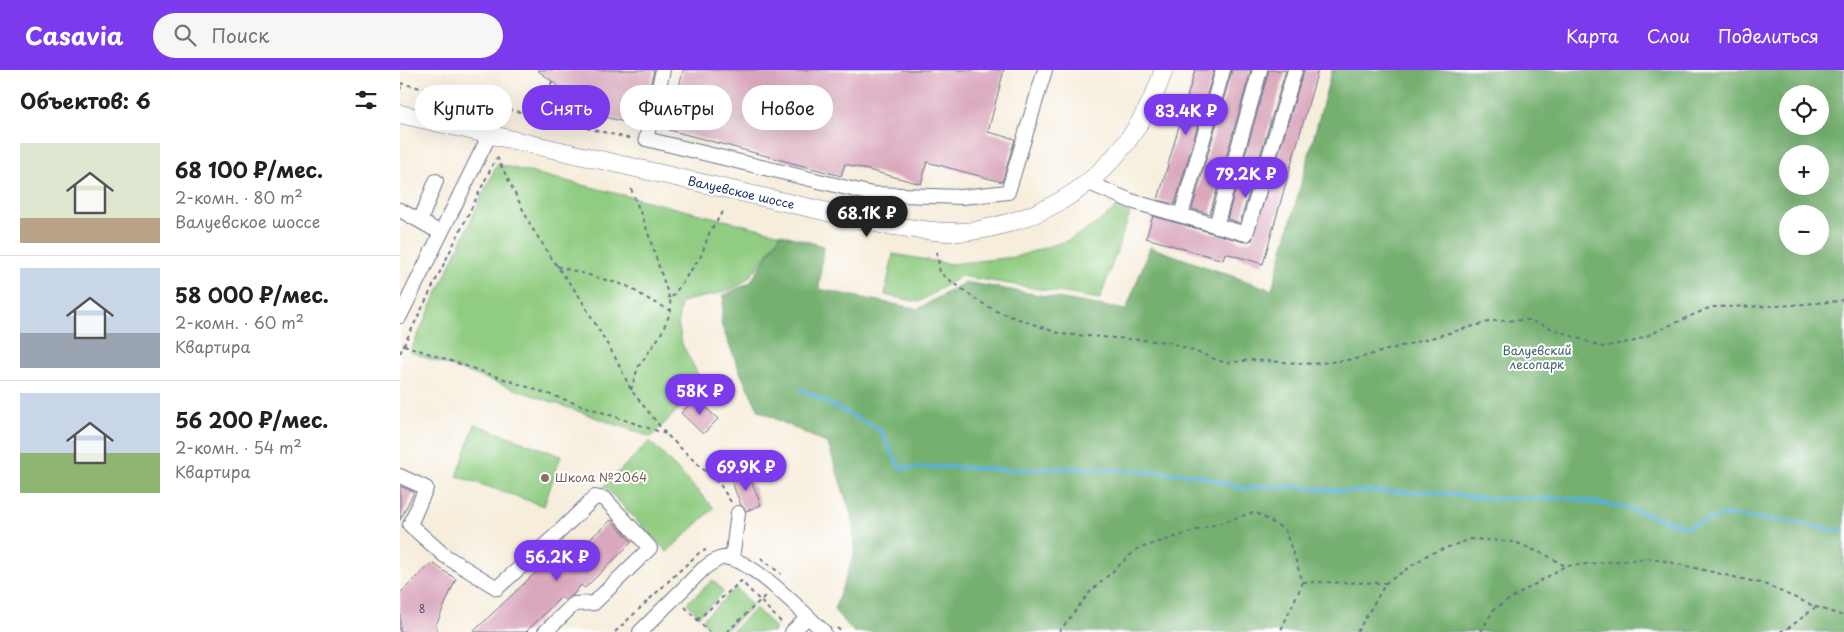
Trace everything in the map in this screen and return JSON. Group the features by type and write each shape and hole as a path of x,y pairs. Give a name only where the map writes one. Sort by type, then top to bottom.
{"main road":[{"name":"Валуевское шоссе","path":"400,114 489,136 880,224 952,232 990,228 1024,219 1060,202 1090,183 1107,166 1133,133 1157,90 1164,70"}],"street":[{"path":"663,70 646,139 872,194 962,197 1008,192 1044,70"},
{"path":"1181,215 1223,70"},
{"path":"1216,226 1260,70"},
{"path":"1090,183 1131,201 1246,234 1295,70"},
{"path":"400,316 489,136"},
{"path":"420,221 436,181"},
{"path":"400,210 441,233"},
{"path":"400,476 426,488 410,525 445,556 497,588 595,497 605,499 650,548 594,603 574,604 545,632"},
{"path":"732,558 738,513"},
{"path":"640,632 703,569 714,561 723,558 758,563 824,632"},
{"path":"789,630 808,617"}],"path":[{"path":"551,85 552,81"},
{"path":"400,90 402,83"},
{"path":"400,353 497,157 532,228 556,266 579,296 616,359 631,390 666,434 721,486 738,513"},
{"path":"631,189 648,232 670,300 671,311 660,336 638,367 631,390"},
{"path":"670,300 701,256 710,231 725,209"},
{"path":"937,252 940,273 977,300 1024,322 1061,334 1169,342 1226,363 1250,360 1312,364 1355,359 1492,321 1529,320 1602,347 1635,341 1711,307 1779,306 1840,301 1844,299"},
{"path":"556,266 626,286 671,311"},
{"path":"404,345 666,434"},
{"path":"1059,632 1089,593 1138,549 1255,512 1285,530 1303,582 1280,632"},
{"path":"1357,632 1386,583 1429,554 1471,539 1515,542 1548,556 1565,566"},
{"path":"615,632 700,552 710,549"},
{"path":"1481,632 1494,609 1565,566 1652,558 1764,584 1816,607 1844,616"},
{"path":"758,563 767,561 785,578"},
{"path":"697,620 740,581 789,630"},
{"path":"1303,582 1386,583"},
{"path":"726,632 767,594"},
{"path":"684,606 709,632"},
{"path":"1780,632 1790,627 1816,607"}],"green space":[{"name":"Валуевский лесопарк","path":"1332,70 1844,70 1844,632 854,632 834,610 855,552 852,518 828,444 759,411 740,372 721,324 724,295 750,283 781,234 823,246 819,289 918,309 965,282 1126,310 1150,247 1272,290"},
{"path":"497,164 781,234 756,270 744,282 718,294 681,302 678,322 682,344 703,384 651,437 410,352"},
{"path":"1117,207 1130,213 1100,299 961,276 919,302 885,295 893,254 950,264 1015,257 1069,240 1099,222"},
{"path":"475,424 561,456 544,506 457,476"},
{"path":"650,441 714,508 667,552 604,486"},
{"path":"713,580 724,592 699,616 687,603"},
{"path":"736,588 753,606 724,632 713,632 702,620"},
{"path":"756,608 776,629 773,632 731,632"}],"building":[{"path":"537,70 654,70 650,85 620,85 620,121 610,118 610,85 556,85"},
{"path":"683,70 1004,70 988,132 1015,139 1002,182 927,162 921,184 845,164 841,176 669,130 732,130 732,85 680,85"},
{"path":"1195,70 1214,70 1175,204 1158,200"},
{"path":"1232,70 1251,70 1210,214 1192,209"},
{"path":"1269,70 1286,70 1240,223 1227,219"},
{"path":"1304,70 1318,70 1263,264 1225,253 1223,260 1146,238 1153,216 1244,242 1252,240"},
{"path":"696,398 718,419 703,434 681,413"},
{"path":"748,473 761,505 746,511 741,505 731,480"},
{"path":"400,486 414,492 400,520"},
{"path":"611,520 632,542 585,588 581,585 572,596 565,600 561,597 526,632 473,632 554,555 562,564"},
{"path":"432,563 456,579 436,625 437,632 400,632 400,593"}],"waterway":[{"path":"801,389 880,430 900,468 954,467 1015,470 1076,468 1193,474 1241,488 1282,486 1344,491 1433,492 1491,499 1569,498 1627,508 1686,527 1724,515 1794,522 1844,532"}],"place":[{"name":"Школа №2064","path":"545,478"}]}
